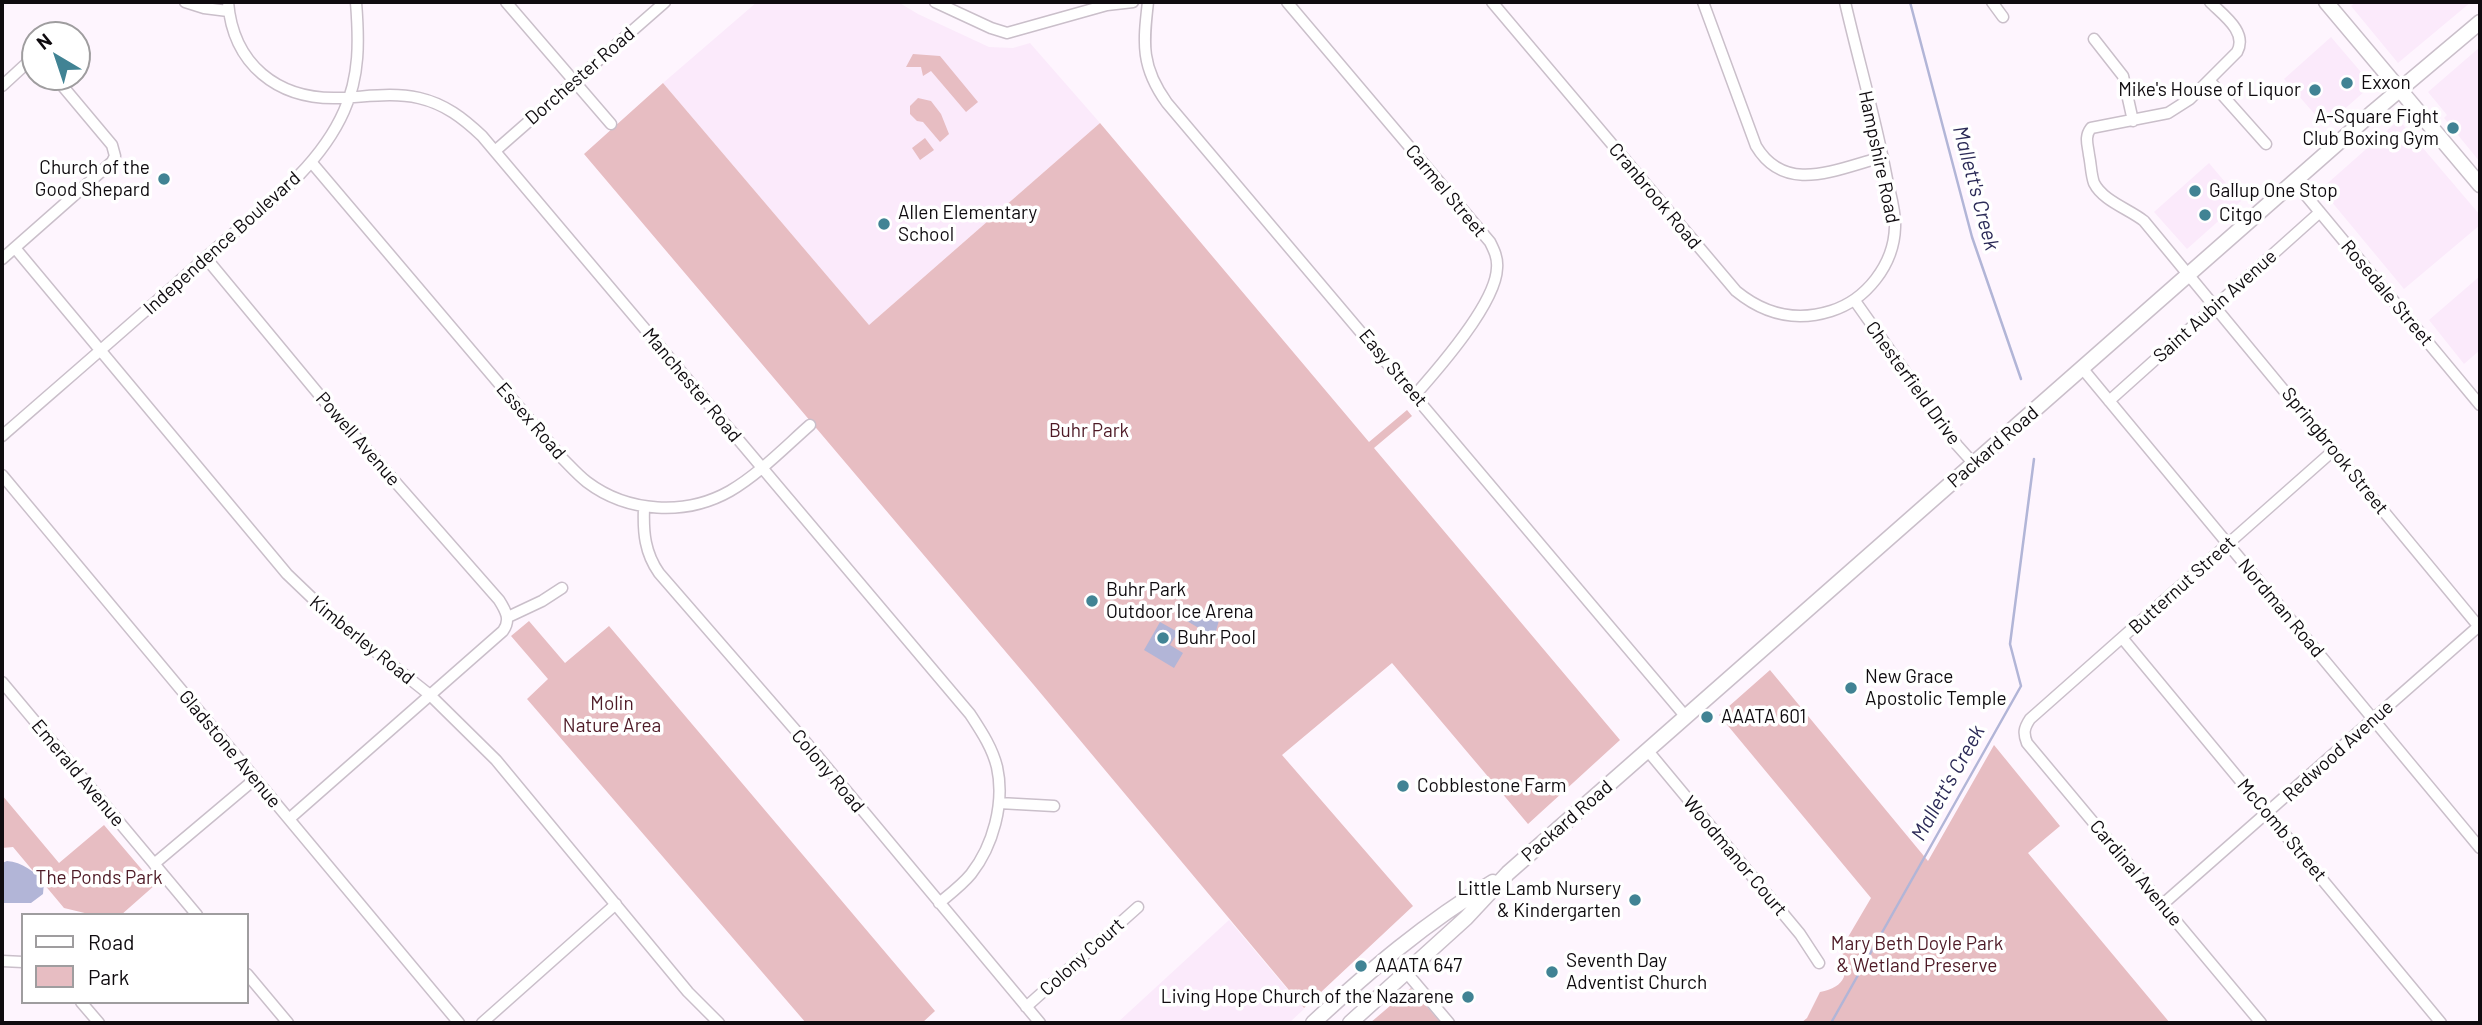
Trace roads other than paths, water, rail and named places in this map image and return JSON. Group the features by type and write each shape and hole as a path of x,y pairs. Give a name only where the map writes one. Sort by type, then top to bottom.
{"main road":[{"path":"2326,2 2480,185"},
{"name":"Packard Road","path":"1352,1022 1466,918 1508,873 2294,181 2480,22"},
{"name":"Packard Road","path":"1320,1021 1412,936 1455,904 1508,873"},
{"path":"1352,1022 1375,991 1426,945 1428,940 1425,936 1412,936"}],"street":[{"path":"185,2 204,8 228,6"},
{"name":"Independence Boulevard","path":"2,436 312,163 331,136 355,83 359,47 356,2"},
{"path":"506,2 611,124"},
{"name":"Dorchester Road","path":"495,151 665,2"},
{"path":"935,2 990,28 1007,33 1107,5 1133,2"},
{"name":"Easy Street","path":"1147,2 1144,53 1152,82 1159,92 1686,717"},
{"name":"Carmel Street","path":"1287,2 1490,242 1496,254 1497,268 1489,295 1441,365 1415,395"},
{"name":"Cranbrook Road","path":"1492,2 1747,301 1768,312 1791,316 1829,312 1855,301"},
{"path":"1703,2 1756,146 1770,164 1793,175 1807,176 1883,157"},
{"name":"Hampshire Road","path":"1845,2 1883,157 1895,225 1894,240 1882,270 1855,301"},
{"path":"1992,2 2003,17"},
{"path":"2094,39 2123,76 2133,121 2168,113 2190,99 2241,46 2236,29 2214,6 2227,2"},
{"name":"Manchester Road","path":"228,6 233,34 239,47 267,79 302,95 314,97 400,95 439,104 468,122 970,714 990,748 997,768 999,803 994,829 984,854 970,875 939,903"},
{"path":"2,86 21,70"},
{"path":"2209,80 2266,144"},
{"path":"2,259 112,162 115,156 112,145 67,91"},
{"name":"Springbrook Street","path":"2133,121 2097,126 2088,132 2086,137 2093,180 2100,191 2144,221 2480,626"},
{"name":"Essex Road","path":"312,163 563,459 587,482 611,496 644,508 692,506 730,491 810,425"},
{"name":"Rosedale Street","path":"2294,181 2480,405"},
{"name":"Saint Aubin Avenue","path":"2109,401 2320,212"},
{"name":"Kimberley Road","path":"15,248 222,498 301,588 333,618 429,695 496,761 688,992 719,1023"},
{"name":"Powell Avenue","path":"206,258 326,403 499,600 508,619"},
{"name":"Chesterfield Drive","path":"1855,301 1973,464"},
{"name":"Nordman Road","path":"2082,368 2480,848"},
{"name":"Butternut Street","path":"2030,719 2334,450"},
{"name":"Gladstone Avenue","path":"2,475 459,1023"},
{"name":"Colony Road","path":"644,508 645,544 650,560 659,573 804,740 1040,1023"},
{"path":"289,819 503,631 508,619 562,588"},
{"name":"Redwood Avenue","path":"2163,905 2480,626"},
{"name":"McComb Street","path":"2123,639 2441,1023"},
{"name":"Emerald Avenue","path":"2,682 195,913"},
{"name":"Cardinal Avenue","path":"2030,719 2025,726 2024,735 2028,743 2261,1023"},
{"name":"Woodmanor Court","path":"1648,751 1800,934 1819,963"},
{"path":"154,864 255,779"},
{"path":"999,803 1054,806"},
{"path":"482,1023 616,905"},
{"name":"Colony Court","path":"1026,1007 1138,907"},
{"path":"2,961 21,962"},
{"path":"1406,972 1449,1023"},
{"path":"248,975 288,1023"},
{"path":"83,1004 99,1023"}],"water":[{"path":"1221,613 1216,631 1207,633 1187,621 1193,615"},
{"name":"Buhr Pool","path":"1160,622 1178,632 1170,645 1183,653 1174,668 1144,650"},
{"path":"7,861 23,865 37,875 44,882 43,894 31,903 2,903 2,863"}],"waterway":[{"name":"Mallett's Creek","path":"1910,2 1972,237 2021,379"},
{"name":"Mallett's Creek","path":"1831,1023 2021,686 2010,644 2034,459"}],"place":[{"name":"Exxon","path":"2347,83"},
{"name":"Mike's House of Liquor","path":"2315,90"},
{"name":"A-Square Fight Club Boxing Gym","path":"2453,128"},
{"name":"Church of the Good Shepard","path":"164,179"},
{"name":"Gallup One Stop","path":"2195,191"},
{"name":"Citgo","path":"2205,215"},
{"name":"Allen Elementary School","path":"884,224"},
{"name":"Buhr Park Outdoor Ice Arena","path":"1092,601"},
{"name":"Buhr Pool","path":"1163,638"},
{"name":"New Grace Apostolic Temple","path":"1851,688"},
{"name":"AAATA 601","path":"1707,717"},
{"name":"Cobblestone Farm","path":"1403,786"},
{"name":"Little Lamb Nursery & Kindergarten","path":"1635,900"},
{"name":"AAATA 647","path":"1361,966"},
{"name":"Seventh Day Adventist Church","path":"1552,972"},
{"name":"Living Hope Church of the Nazarene","path":"1468,997"}],"park label":[{"name":"Buhr Park","path":"1089,431"},
{"name":"Molin Nature Area","path":"612,715"},
{"name":"The Ponds Park","path":"99,878"},
{"name":"Mary Beth Doyle Park & Wetland Preserve","path":"1917,955"}]}
